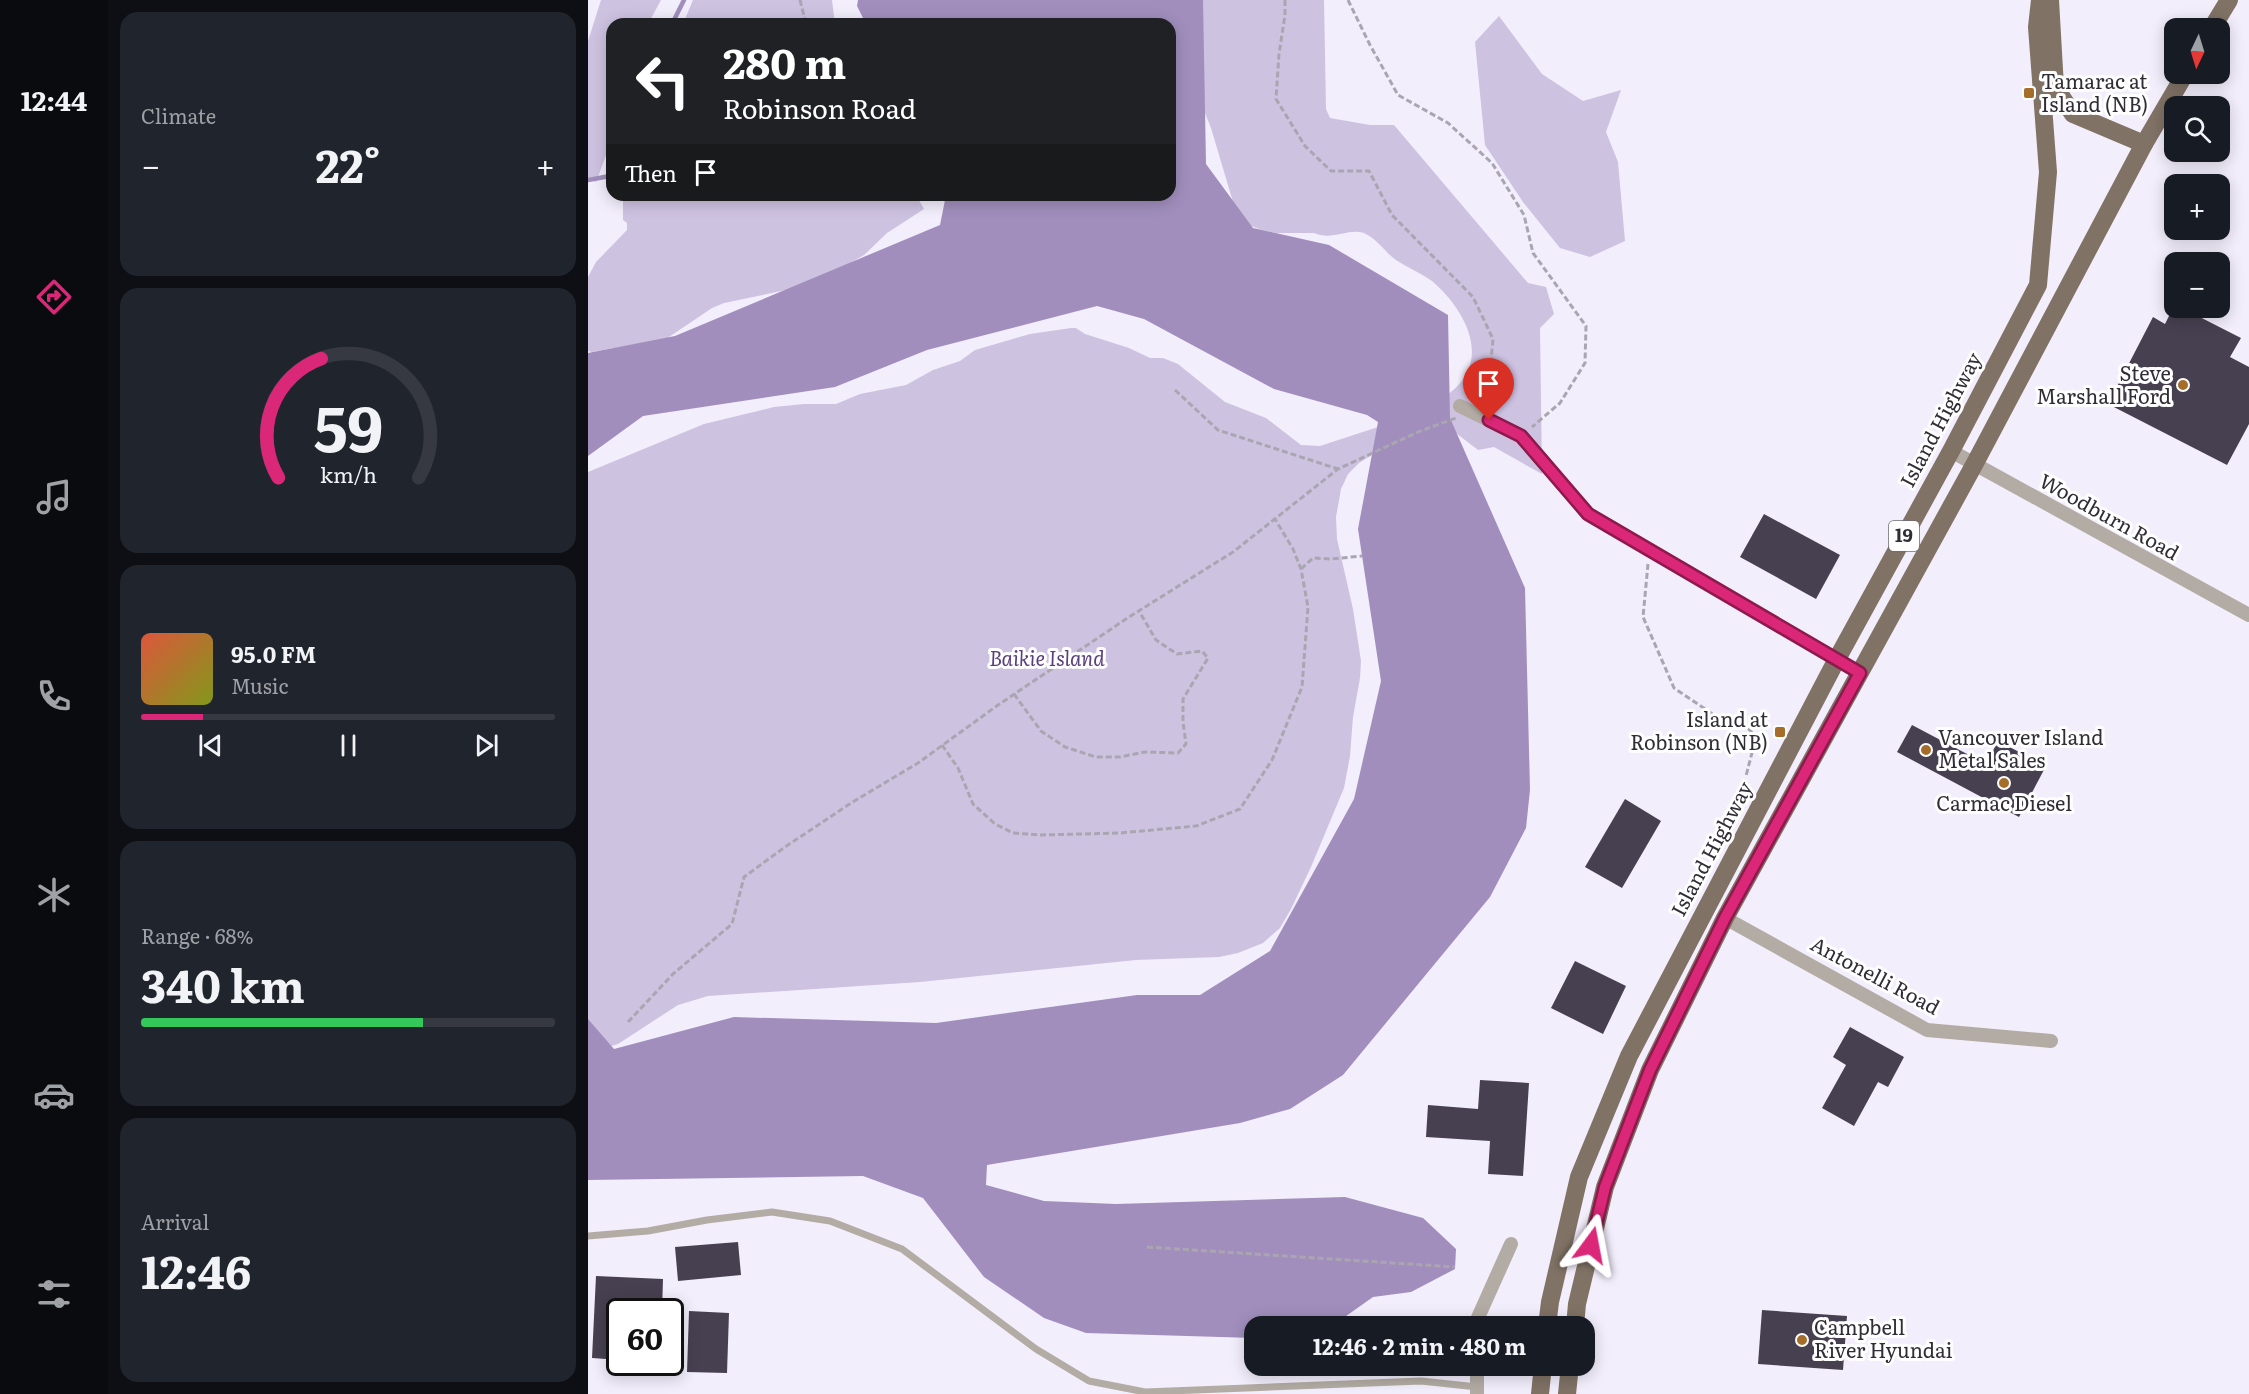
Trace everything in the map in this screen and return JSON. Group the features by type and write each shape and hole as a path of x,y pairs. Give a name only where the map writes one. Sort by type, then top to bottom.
{"main road":[{"name":"Island Highway","path":"1548,1316 1579,1177 1629,1056 1837,659 1951,451 2038,285 2048,172 2037,27 2040,0"},
{"path":"2050,0 2055,87 2073,114 2144,144"},
{"path":"2218,18 2229,0"},
{"name":"19","path":"1576,1316 1605,1187 1650,1070 1725,918 1974,465 2144,144 2179,84"},
{"path":"1540,1394 1542,1376"},
{"path":"1567,1394 1569,1376"}],"street":[{"path":"1460,405 1521,436 1588,514 1860,673"},
{"name":"Woodburn Road","path":"1951,451 2249,615"},
{"name":"Antonelli Road","path":"1725,918 1927,1030 2051,1041"},
{"path":"1480,1316 1511,1244"}],"lane":[{"path":"588,1236 648,1231 707,1220 772,1212 830,1221 902,1249 1036,1349 1089,1381 1145,1392 1421,1382 1477,1391"}],"path":[{"path":"800,0 804,18"},
{"path":"628,1022 673,974 732,924 744,877 851,803 918,763 1014,694 1233,552 1338,470 1418,432 1473,412 1490,383 1493,339 1473,297 1392,215 1369,171 1330,171 1305,146 1276,99 1285,0"},
{"path":"1348,0 1398,94 1448,123 1492,162 1524,215 1533,253 1586,326 1585,363 1560,403 1521,436"},
{"path":"1175,390 1218,430 1338,470"},
{"path":"942,745 958,768 973,804 995,824 1013,832 1120,833 1196,826 1240,809 1272,760 1302,687 1308,607 1301,569 1293,549 1275,519"},
{"path":"1649,550 1643,617 1674,688 1720,719 1746,726 1756,737 1746,776"},
{"path":"1301,569 1312,558 1362,556"},
{"path":"1014,694 1041,731 1065,747 1096,757 1120,757 1145,752 1179,753 1186,744 1183,699 1208,658 1202,651 1177,654 1156,640 1139,611"},
{"path":"1147,1247 1455,1267"}],"green space":[{"path":"601,0 661,0 651,18 606,18 606,155 596,182 588,179 588,41"},
{"path":"693,0 832,0 834,18 686,18"},
{"path":"1188,0 1324,0 1326,109 1330,118 1370,125 1394,125 1528,283 1546,287 1554,314 1540,328 1542,474 1494,447 1478,450 1452,430 1441,401 1464,378 1470,365 1472,352 1466,325 1451,301 1432,281 1396,260 1373,238 1364,233 1352,232 1327,236 1314,233 1276,233 1246,224 1236,212 1211,128 1191,78"},
{"path":"1499,16 1542,74 1583,101 1621,90 1606,132 1618,162 1625,241 1590,257 1560,248 1523,202 1485,145 1475,42"},
{"path":"623,201 919,201 924,209 887,233 864,255 840,269 796,288 724,303 712,308 666,339 588,351 588,277 596,262 627,230 627,223 623,220"},
{"name":"Baikie Island","path":"1071,328 1129,348 1150,358 1163,358 1178,364 1225,402 1266,418 1301,445 1320,446 1378,427 1383,448 1359,463 1348,474 1341,489 1336,517 1337,539 1353,609 1361,661 1344,788 1311,867 1280,928 1263,943 1238,953 1219,957 1136,960 920,982 708,996 678,1005 618,1044 605,1048 588,1046 588,472 704,424 774,407 836,404 860,394 906,385 933,370 960,361 975,350 1030,334"}],"shaded area":[{"path":"858,0 1203,0 1206,164 1253,228 1329,245 1448,315 1450,418 1525,588 1530,790 1526,828 1490,897 1343,1075 1290,1109 1240,1123 987,1165 986,1185 1044,1201 1116,1204 1345,1197 1423,1218 1456,1249 1455,1269 1411,1292 1373,1297 1346,1316 1244,1316 1244,1338 1086,1333 1044,1318 984,1277 923,1198 863,1176 588,1180 588,1019 614,1049 734,1017 936,1023 1137,995 1200,995 1270,951 1354,799 1381,681 1358,529 1378,422 1367,415 1274,389 1144,319 1097,306 927,350 835,387 643,416 588,456 588,353 675,336 940,225 945,201 1176,201 1176,18 863,18 857,6"}],"building":[{"name":"Steve Marshall Ford","path":"2153,317 2165,324 2168,318 2202,318 2241,338 2230,357 2249,367 2249,424 2227,465 2108,404"},
{"path":"1764,514 1840,555 1816,599 1740,557"},
{"path":"1912,725 1986,764 1998,741 2046,766 2019,817 1897,752"},
{"path":"1625,799 1661,821 1622,888 1585,867"},
{"path":"1575,961 1626,986 1603,1034 1551,1008"},
{"path":"1850,1027 1904,1057 1888,1087 1878,1082 1854,1126 1822,1108 1846,1065 1833,1057"},
{"path":"1480,1080 1529,1083 1523,1176 1488,1174 1490,1141 1426,1137 1428,1105 1478,1109"},
{"path":"738,1242 741,1275 678,1281 675,1247"},
{"path":"596,1276 663,1279 662,1298 606,1298 606,1359 592,1358"},
{"name":"Campbell River Hyundai","path":"1762,1310 1847,1316 1843,1370 1758,1364"},
{"path":"689,1311 729,1313 727,1373 687,1372"}],"waterway":[{"path":"675,18 684,0"},
{"path":"588,180 606,177"}],"place":[{"name":"Tamarac at Island (NB)","path":"2029,93"},
{"name":"Steve Marshall Ford","path":"2183,385"},
{"name":"Island at Robinson (NB)","path":"1780,732"},
{"name":"Vancouver Island Metal Sales","path":"1926,750"},
{"name":"Carmac Diesel","path":"2004,783"},
{"name":"Campbell River Hyundai","path":"1802,1340"}],"route":[{"path":"1489,420 1521,436 1588,514 1860,673 1725,918 1650,1070 1605,1187 1591,1245"}]}
